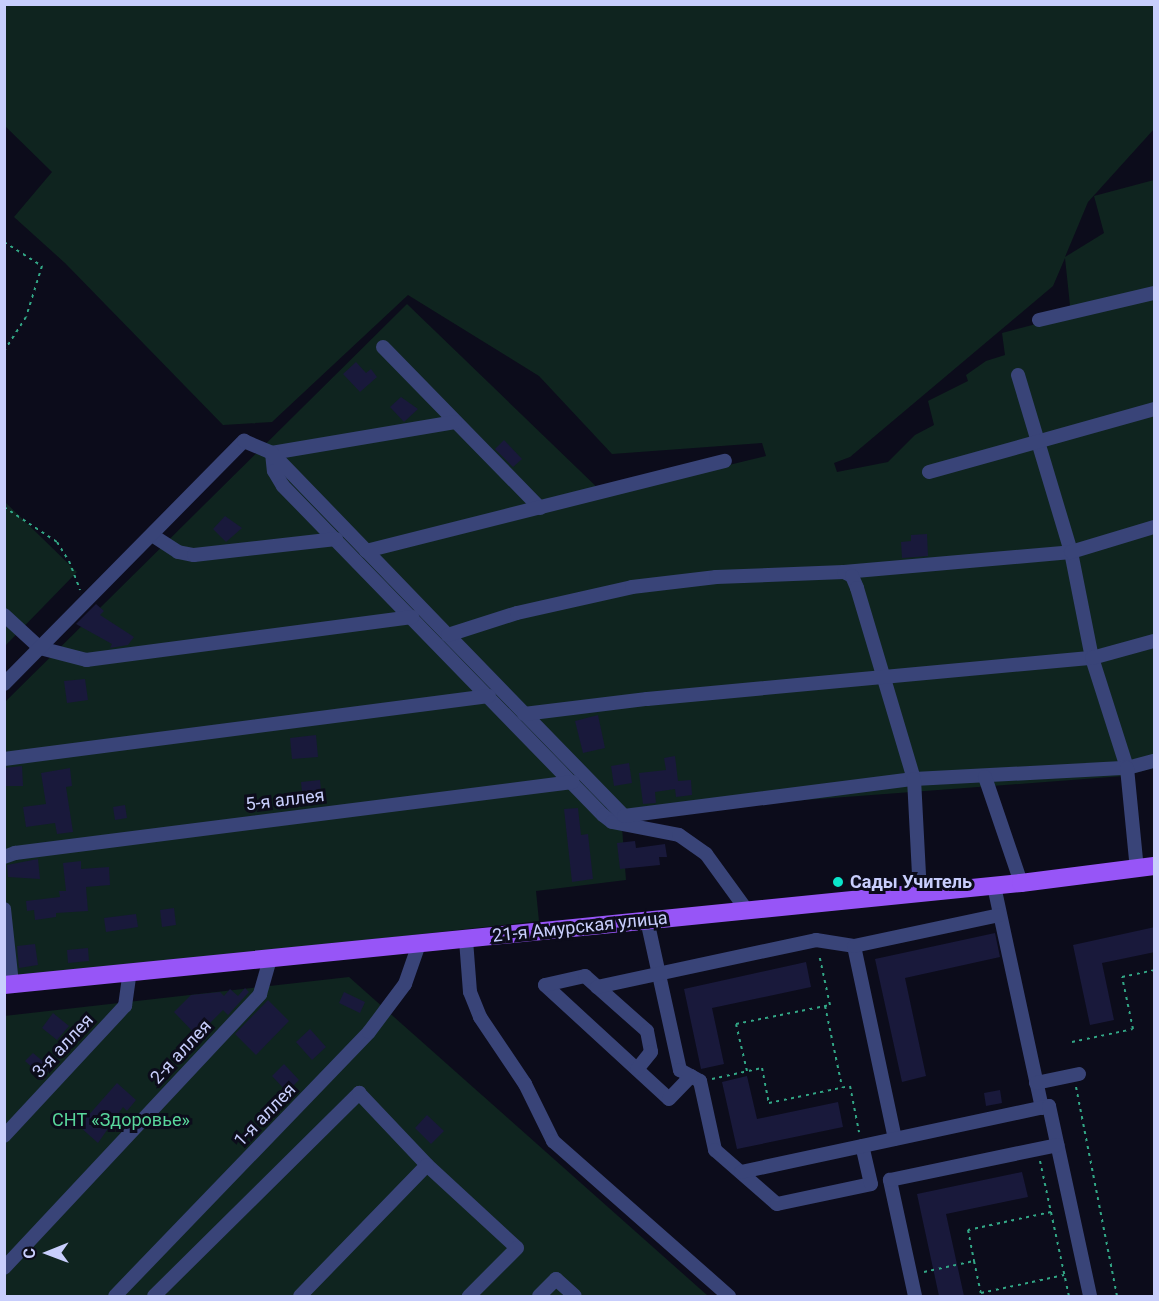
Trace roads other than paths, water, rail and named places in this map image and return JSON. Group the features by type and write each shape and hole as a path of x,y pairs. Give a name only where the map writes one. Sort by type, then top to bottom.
{"main road":[{"name":"21-я Амурская улица","path":"8,984 466,940 746,909 994,886 1146,868"}],"street":[{"path":"1039,320 1155,293"},
{"path":"383,347 540,508"},
{"path":"1018,375 1071,552 1092,658 1127,768 1146,868"},
{"path":"929,472 1037,440 1155,409"},
{"path":"272,453 455,422"},
{"path":"4,684 88,602 244,441 272,453 624,816 914,779 1127,768 1155,762"},
{"path":"272,453 277,478 612,822 679,835 712,862 746,909"},
{"path":"366,551 725,461"},
{"path":"448,635 517,613 632,587 716,576 844,572 1071,552 1155,527"},
{"path":"152,535 178,552 194,555 336,539"},
{"path":"844,572 857,588 914,779 920,893"},
{"path":"4,615 40,648 87,660 412,617"},
{"path":"525,714 1092,658 1155,641"},
{"path":"4,759 489,696"},
{"path":"985,777 1020,883"},
{"name":"5-я аллея","path":"4,857 15,853 572,782"},
{"path":"994,886 1042,1108"},
{"path":"4,909 8,984"},
{"path":"597,987 816,940 854,946 1000,915"},
{"path":"647,920 680,1070 695,1079 715,1150 777,1204 871,1184 862,1146"},
{"path":"466,940 470,992 480,1017 525,1084 554,1141 729,1296"},
{"name":"1-я аллея","path":"115,1296 369,1032 405,984 419,944"},
{"path":"854,946 895,1139"},
{"name":"2-я аллея","path":"4,1268 260,994 270,959"},
{"name":"3-я аллея","path":"4,1136 124,1006 130,972"},
{"path":"637,1069 651,1052 647,1031 585,976 545,985 669,1099 695,1079"},
{"path":"1036,1083 1079,1074"},
{"path":"154,1296 359,1093 427,1166 517,1248 469,1296"},
{"path":"741,1172 1049,1106 1090,1296"},
{"path":"915,1296 890,1180 1057,1145"},
{"path":"300,1296 427,1166"},
{"path":"539,1296 556,1279 575,1296"}],"place":[{"name":"Сады Учитель","path":"838,882"}],"park label":[{"name":"СНТ «Здоровье»","path":"121,1120"}]}
